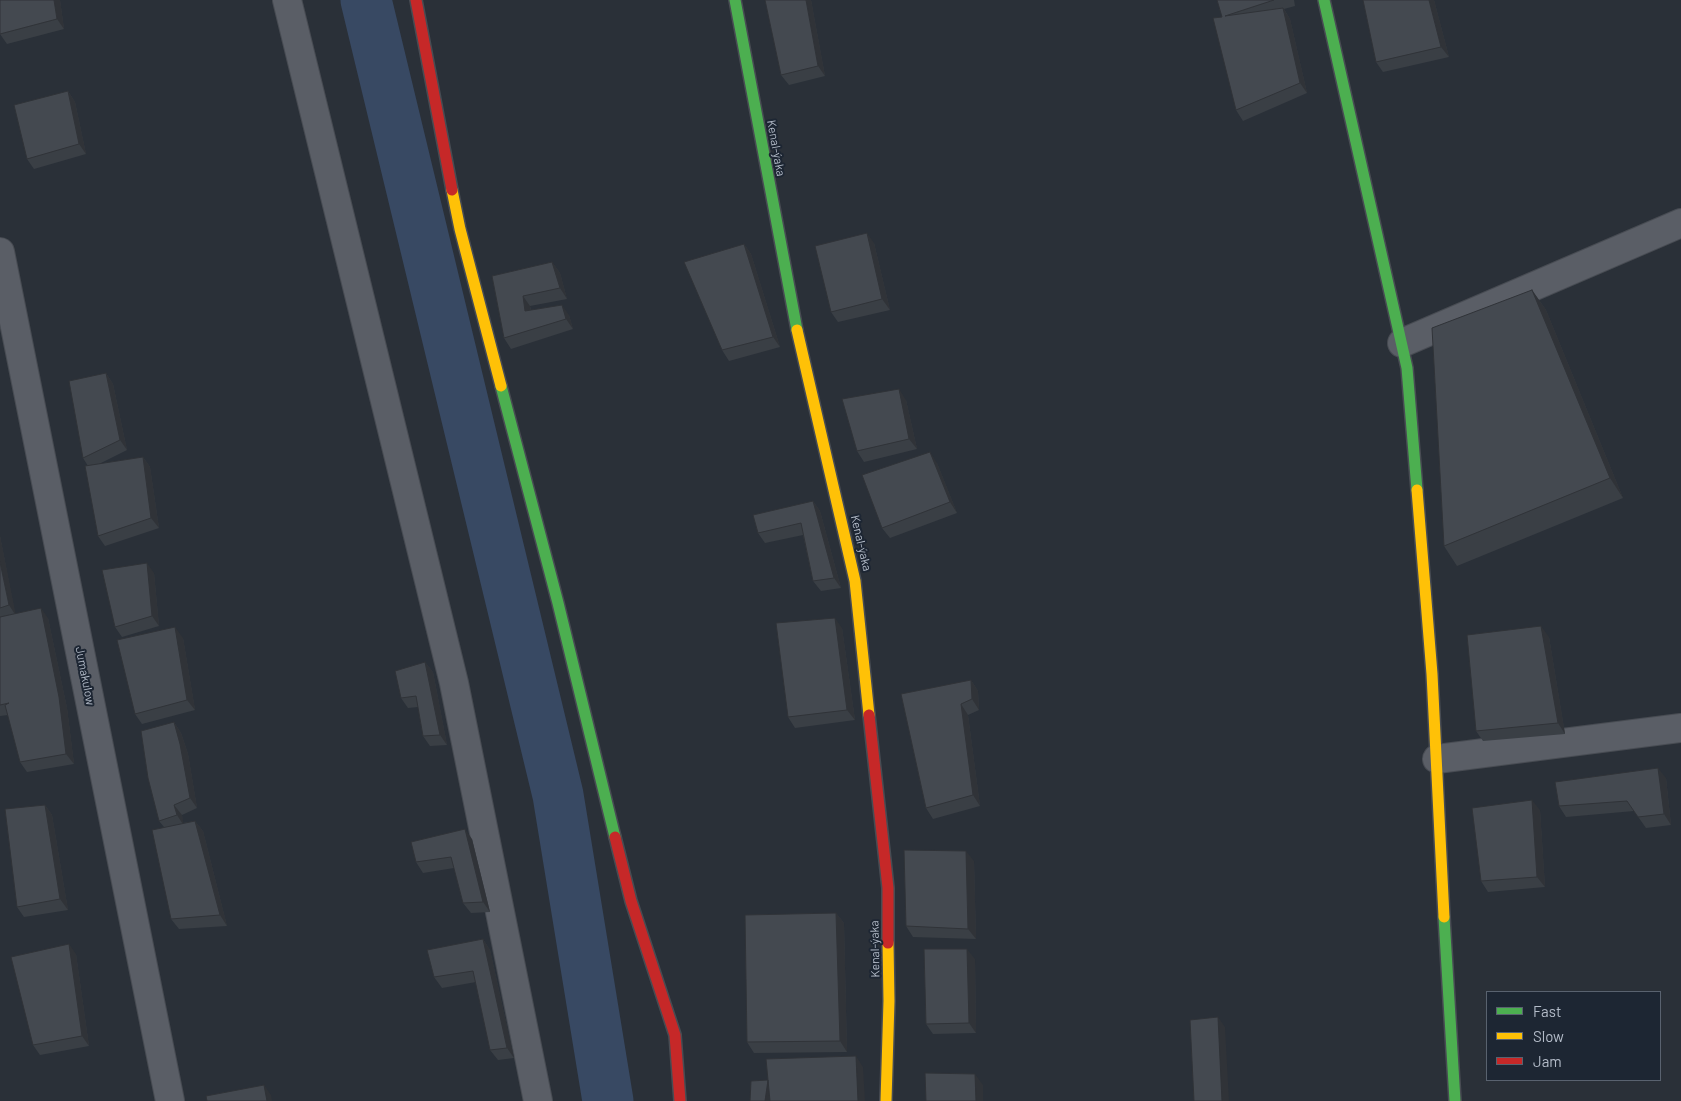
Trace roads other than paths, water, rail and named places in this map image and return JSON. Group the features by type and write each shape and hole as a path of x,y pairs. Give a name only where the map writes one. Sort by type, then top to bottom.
{"street":[{"path":"287,0 454,683 538,1101"},
{"path":"416,0 460,229 558,603 631,901 674,1035 680,1101"},
{"name":"Kenal-ýaka","path":"735,0 793,314 856,581 888,888 889,1001 886,1101"},
{"path":"1324,0 1408,377 1432,674 1455,1101"},
{"path":"1402,344 1681,223"},
{"name":"Jumakulow","path":"0,252 170,1101"},
{"path":"1436,759 1681,728"}],"waterway":[{"path":"366,0 558,795 608,1101"}]}
